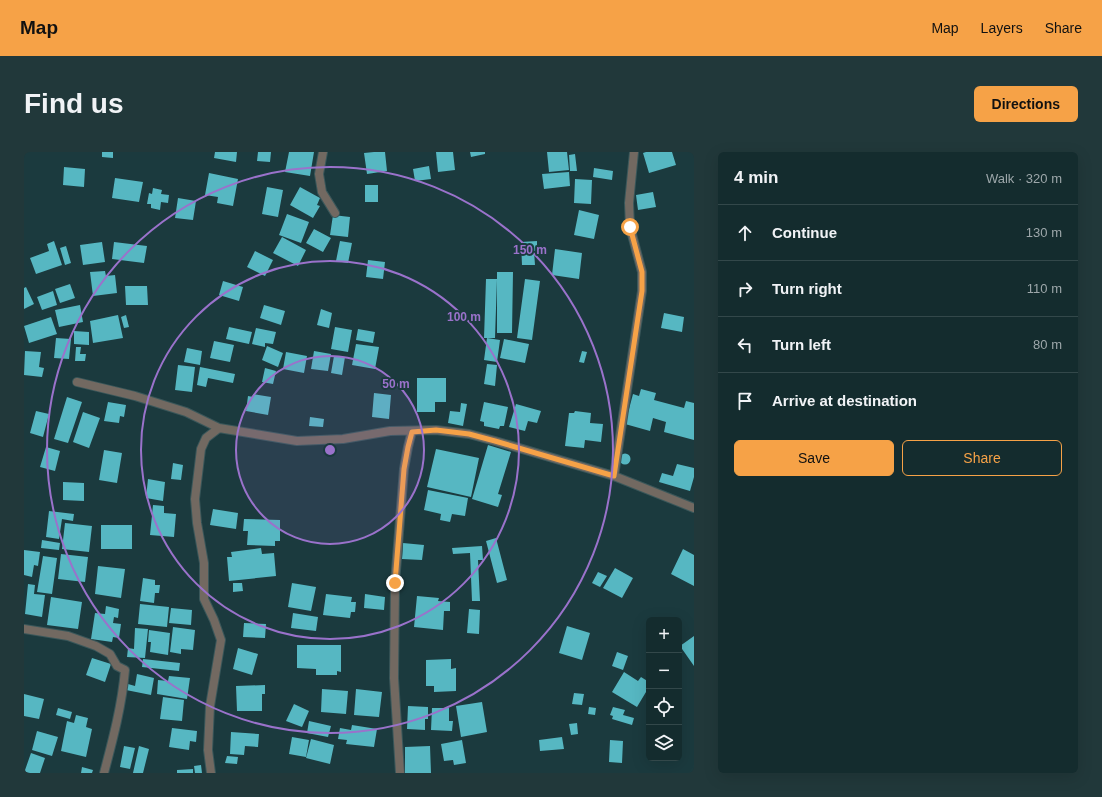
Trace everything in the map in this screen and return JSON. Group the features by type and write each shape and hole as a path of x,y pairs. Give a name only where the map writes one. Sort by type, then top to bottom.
{"street":[{"path":"323,152 319,174 322,192 335,213"},
{"path":"614,476 642,291 642,272 630,227 629,203 634,152"},
{"path":"77,382 142,398 186,412 219,428 297,441 343,439 390,431 412,432 436,430 469,434 614,476 694,508"},
{"path":"211,773 208,750 210,706 221,640 204,599 204,563 197,523 195,498 201,449 206,438 219,428"},
{"path":"400,773 394,678 395,583 404,469 412,432"},
{"path":"24,629 68,636 96,646 110,654 116,666 125,670 124,690 104,773"}],"building":[{"path":"102,152 113,152 113,158 102,157"},
{"path":"215,152 237,152 236,162 214,158"},
{"path":"258,152 271,152 270,162 257,161"},
{"path":"289,152 314,152 310,176 285,172"},
{"path":"385,152 387,171 367,174 364,153"},
{"path":"436,152 453,152 455,170 438,172"},
{"path":"470,152 485,152 485,154 471,157"},
{"path":"547,152 567,152 569,170 549,172"},
{"path":"672,152 676,165 649,173 643,153"},
{"path":"575,154 577,171 570,171 569,155"},
{"path":"429,166 431,179 415,181 413,169"},
{"path":"64,167 85,169 84,187 63,185"},
{"path":"594,168 613,171 612,180 593,177"},
{"path":"569,172 570,186 544,189 542,174"},
{"path":"209,173 238,179 233,206 217,203 218,197 205,195"},
{"path":"115,178 143,182 139,202 112,198"},
{"path":"575,179 592,180 591,204 574,203"},
{"path":"365,185 378,185 378,202 365,202"},
{"path":"267,187 283,190 278,217 262,214"},
{"path":"300,187 320,198 317,205 320,206 313,218 290,205"},
{"path":"153,188 162,190 161,194 169,195 168,203 161,202 160,210 151,208 151,204 147,204 149,193 152,194"},
{"path":"653,192 656,207 638,210 636,195"},
{"path":"178,198 196,201 193,220 175,218"},
{"path":"579,210 599,215 594,239 574,235"},
{"path":"287,214 309,222 301,243 279,235"},
{"path":"333,215 350,217 348,237 330,235"},
{"path":"314,229 331,238 323,252 306,243"},
{"path":"282,237 306,250 298,266 273,253"},
{"path":"54,241 62,265 36,274 30,258 49,251 47,244"},
{"path":"340,241 352,243 348,263 336,261"},
{"path":"537,241 537,250 534,251 535,265 522,265 521,242"},
{"path":"102,242 105,262 83,265 80,245"},
{"path":"114,242 147,246 144,263 112,259"},
{"path":"66,246 71,263 65,265 60,248"},
{"path":"555,249 582,253 579,279 552,275"},
{"path":"255,251 273,260 265,276 247,267"},
{"path":"368,260 385,262 383,279 366,277"},
{"path":"105,271 106,276 115,275 117,293 93,296 90,272"},
{"path":"497,272 513,272 512,333 497,333"},
{"path":"486,279 497,279 495,338 484,338"},
{"path":"525,279 540,281 532,340 517,338"},
{"path":"223,281 243,287 239,301 219,295"},
{"path":"70,284 75,298 60,303 55,289"},
{"path":"125,286 147,286 148,305 126,305"},
{"path":"26,287 34,304 24,309 24,288"},
{"path":"53,291 57,305 42,310 37,297"},
{"path":"80,305 83,322 59,327 55,310"},
{"path":"264,305 285,311 281,325 260,318"},
{"path":"321,309 332,313 329,328 317,325"},
{"path":"664,313 684,317 682,332 661,328"},
{"path":"118,315 123,338 93,343 90,321"},
{"path":"126,315 129,327 124,328 121,317"},
{"path":"51,317 57,334 29,343 24,326"},
{"path":"229,327 252,332 249,344 226,339"},
{"path":"335,327 352,330 348,352 331,349"},
{"path":"256,328 276,332 273,344 265,343 265,347 252,344"},
{"path":"358,329 375,332 373,343 356,340"},
{"path":"74,331 89,332 89,345 74,344"},
{"path":"56,338 71,339 69,359 54,358"},
{"path":"487,338 500,340 497,362 484,360"},
{"path":"504,339 529,344 525,363 500,358"},
{"path":"214,341 234,345 230,362 210,358"},
{"path":"356,344 379,347 375,369 352,365"},
{"path":"267,346 283,353 278,367 262,360"},
{"path":"76,347 81,347 80,354 86,354 85,361 75,361"},
{"path":"187,348 202,351 200,365 184,362"},
{"path":"25,351 41,352 39,367 44,368 42,377 24,375"},
{"path":"314,351 331,354 328,371 311,369"},
{"path":"582,351 587,352 584,363 579,362"},
{"path":"286,352 307,356 304,373 283,369"},
{"path":"334,356 345,357 342,375 331,373"},
{"path":"487,364 497,365 495,386 484,384"},
{"path":"178,365 195,367 192,392 175,390"},
{"path":"200,367 235,374 233,383 208,378 206,387 197,385"},
{"path":"265,368 276,371 273,384 262,382"},
{"path":"417,378 446,378 446,402 435,402 435,412 417,412"},
{"path":"641,389 656,393 654,400 684,408 686,401 694,403 694,440 664,432 666,422 653,418 650,431 625,424 633,394 639,396"},
{"path":"374,393 391,395 389,419 372,417"},
{"path":"253,394 271,397 268,415 246,411 248,396 253,397"},
{"path":"67,397 82,402 68,443 54,439"},
{"path":"108,402 126,405 124,417 120,416 119,423 104,421"},
{"path":"484,402 508,407 504,426 500,426 499,429 484,426 484,422 480,421"},
{"path":"461,403 467,404 463,426 448,423 450,411 460,412"},
{"path":"516,404 541,411 537,423 528,421 525,431 509,427"},
{"path":"36,411 49,414 43,437 30,433"},
{"path":"575,411 591,413 590,423 603,424 601,442 585,440 584,448 565,446 569,413 574,413"},
{"path":"83,412 100,418 89,448 73,442"},
{"path":"310,417 324,419 323,427 309,426"},
{"path":"488,445 511,452 498,494 502,495 498,507 472,499"},
{"path":"46,447 60,451 55,471 40,467"},
{"path":"436,449 479,458 471,497 427,487"},
{"path":"104,450 122,453 117,483 99,480"},
{"path":"623,454 627,454 629,455 629,463 623,464 620,461 620,457"},
{"path":"173,463 183,465 181,480 171,479"},
{"path":"677,464 694,468 694,477 690,491 659,482 662,473 673,476"},
{"path":"148,479 165,482 163,501 146,498"},
{"path":"63,482 84,483 84,501 63,500"},
{"path":"428,490 468,498 465,516 452,514 450,522 440,520 441,514 424,510"},
{"path":"153,505 164,506 164,513 176,514 174,537 150,535"},
{"path":"213,509 238,513 236,529 210,525"},
{"path":"49,511 74,514 73,521 62,519 59,539 46,537"},
{"path":"244,519 280,520 280,541 275,541 275,546 247,545 248,531 243,531"},
{"path":"65,523 92,526 89,552 62,549"},
{"path":"101,525 132,525 132,549 101,549"},
{"path":"496,538 507,580 497,583 486,541"},
{"path":"42,540 60,543 59,550 41,548"},
{"path":"403,543 424,545 422,560 402,559"},
{"path":"482,546 483,560 478,560 480,601 472,601 470,553 453,554 452,548"},
{"path":"261,548 262,554 274,553 276,576 229,581 227,557 232,557 231,552"},
{"path":"683,549 694,555 694,586 671,574"},
{"path":"24,550 40,552 38,566 34,565 32,577 24,575"},
{"path":"61,554 88,557 85,582 58,579"},
{"path":"43,556 57,558 52,594 37,592"},
{"path":"98,566 125,569 121,598 95,594"},
{"path":"615,568 633,578 622,598 603,588"},
{"path":"598,572 607,576 600,587 592,583"},
{"path":"143,578 155,580 155,585 160,585 159,593 155,593 154,603 140,601"},
{"path":"233,583 242,583 243,591 233,592"},
{"path":"292,583 316,587 311,611 288,607"},
{"path":"28,584 35,585 34,594 45,595 42,617 25,614"},
{"path":"326,594 352,597 351,602 356,602 355,612 351,612 350,618 323,615"},
{"path":"365,594 385,597 384,610 364,608"},
{"path":"417,596 439,598 438,601 450,602 450,611 444,611 443,630 414,627"},
{"path":"51,597 82,602 78,629 47,625"},
{"path":"140,604 169,607 167,627 138,624"},
{"path":"106,606 119,609 118,618 114,617 113,623 121,624 119,638 113,637 112,642 91,639 95,613 105,614"},
{"path":"171,608 192,610 191,625 169,623"},
{"path":"469,609 480,610 479,634 467,633"},
{"path":"293,613 318,617 316,631 291,628"},
{"path":"244,623 266,624 265,638 243,637"},
{"path":"567,626 590,633 582,660 559,653"},
{"path":"173,627 195,630 193,650 181,649 181,654 170,652"},
{"path":"135,628 148,629 145,658 127,657 128,648 134,649"},
{"path":"149,630 170,633 168,655 150,652 151,642 148,642"},
{"path":"694,636 694,666 682,649 682,645"},
{"path":"297,645 341,645 341,672 337,671 337,675 316,675 316,669 297,668"},
{"path":"238,648 258,654 252,675 233,669"},
{"path":"617,652 628,656 623,670 612,666"},
{"path":"92,658 111,664 105,682 86,675"},
{"path":"143,659 180,663 179,671 142,667"},
{"path":"451,659 451,669 456,668 456,691 434,692 434,686 426,686 426,660"},
{"path":"624,672 638,681 641,677 646,680 646,692 637,707 612,692"},
{"path":"137,674 154,678 151,695 126,690 128,684 135,686"},
{"path":"169,676 190,678 187,699 157,694 158,680 168,681"},
{"path":"265,685 265,694 262,694 262,711 237,711 236,686"},
{"path":"322,689 348,691 346,714 321,712"},
{"path":"356,689 382,692 379,717 354,715"},
{"path":"574,693 584,694 582,705 572,704"},
{"path":"24,694 44,699 39,719 24,716"},
{"path":"163,697 184,700 182,721 160,719"},
{"path":"482,702 487,732 461,737 456,706"},
{"path":"294,704 309,711 302,727 286,721"},
{"path":"408,706 428,707 428,719 425,719 425,730 407,729"},
{"path":"589,707 596,708 595,715 588,714"},
{"path":"613,707 625,710 623,715 634,718 632,725 612,719 613,716 610,715"},
{"path":"58,708 72,712 70,719 56,715"},
{"path":"432,708 449,708 449,721 453,721 452,731 431,730"},
{"path":"76,715 88,718 86,727 92,729 86,757 61,751 67,721 74,723"},
{"path":"309,721 331,726 328,737 307,733"},
{"path":"577,723 578,734 571,735 569,724"},
{"path":"352,725 377,729 374,747 346,744 347,740 338,739 340,728 351,730"},
{"path":"172,728 197,731 196,742 190,741 189,750 169,747"},
{"path":"37,731 58,737 52,756 32,750"},
{"path":"231,732 259,734 258,747 245,746 244,755 230,754"},
{"path":"292,737 309,740 306,757 289,754"},
{"path":"562,737 564,749 540,751 539,740"},
{"path":"311,739 334,745 330,764 306,758"},
{"path":"462,740 466,763 454,765 453,760 444,761 441,744"},
{"path":"610,740 623,741 622,763 609,762"},
{"path":"124,746 135,748 130,769 120,767"},
{"path":"139,746 149,749 143,773 133,773"},
{"path":"430,746 431,773 405,773 405,747"},
{"path":"31,753 45,758 40,773 24,773"},
{"path":"227,756 238,757 237,764 225,763"},
{"path":"201,765 202,773 195,773 194,766"},
{"path":"82,767 93,770 92,773 81,773"},
{"path":"193,769 193,773 177,773 177,770"}],"route":[{"path":"395,583 404,469 412,432 436,430 469,434 614,476 642,291 642,272 630,227"}]}
